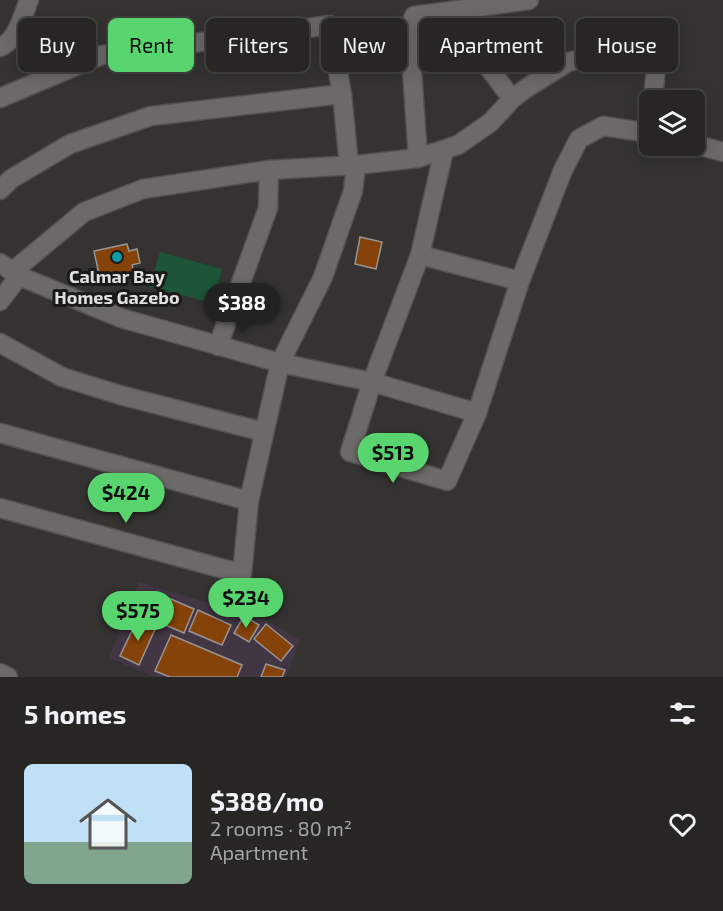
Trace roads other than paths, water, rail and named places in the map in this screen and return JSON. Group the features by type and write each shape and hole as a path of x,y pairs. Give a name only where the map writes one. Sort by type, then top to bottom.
{"street":[{"path":"0,47 20,26 29,0"},
{"path":"418,158 409,27 414,16 529,0"},
{"path":"0,98 102,55 330,25 353,165 353,191 323,277 280,363 249,501 242,574 0,508"},
{"path":"0,301 10,270 84,212 143,189 269,170 418,158 458,145 491,122 525,88 568,62 619,51 658,46 653,90"},
{"path":"492,72 513,99"},
{"path":"4,179 70,144 151,116 342,94"},
{"path":"444,150 420,255 372,382 350,452 447,481 477,413 520,281 563,170 579,139 603,126 639,131"},
{"path":"705,147 723,152"},
{"path":"219,346 268,208 269,170"},
{"path":"420,255 520,281"},
{"path":"10,270 121,318 280,363 372,382 477,413"},
{"path":"0,343 62,377 120,395 264,432"},
{"path":"0,433 249,501"},
{"path":"0,673 8,677"}],"place":[{"name":"Calmar Bay Homes Gazebo","path":"117,257"}]}
